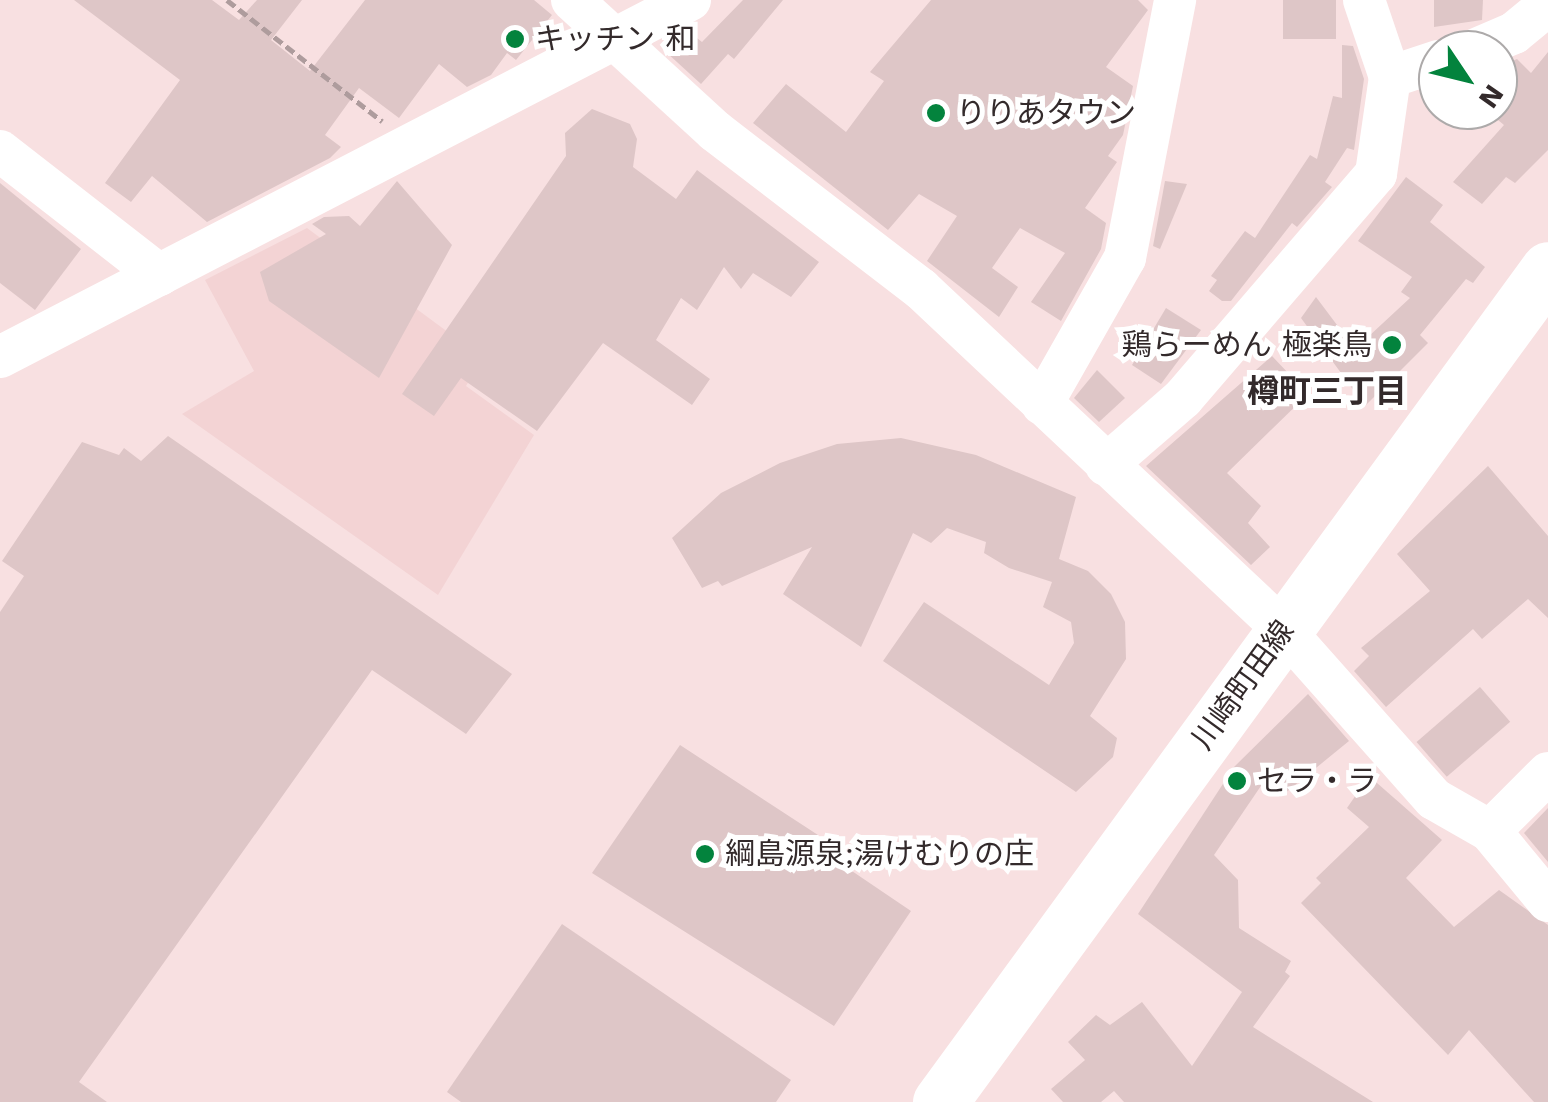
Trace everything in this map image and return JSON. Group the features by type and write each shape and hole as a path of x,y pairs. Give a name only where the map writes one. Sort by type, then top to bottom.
{"main road":[{"name":"川崎町田線","path":"940,1102 1548,269"}],"street":[{"path":"572,0 715,131 921,289 1283,629 1434,799 1490,830 1548,901"},
{"path":"0,357 416,148 690,0"},
{"path":"1042,404 1124,258 1175,0"},
{"path":"1106,466 1183,398 1376,174 1390,77 1364,0"},
{"path":"1518,30 1548,5"},
{"path":"1390,77 1418,68"},
{"path":"0,151 159,274"},
{"path":"1490,830 1548,773"}],"path":[{"path":"227,0 416,148"}],"shaded area":[{"path":"307,228 483,358 466,386 534,435 438,595 182,414 254,371 205,280"}],"building":[{"path":"74,0 212,0 239,20 257,0 302,0 271,40 310,71 365,0 534,0 552,15 516,60 507,53 491,75 467,87 439,64 399,118 359,88 325,135 341,147 330,158 207,222 152,176 131,202 105,183 180,80"},
{"path":"743,0 783,0 734,59 728,54 701,84 666,52 687,30 702,42"},
{"path":"931,0 1138,0 1148,10 1106,67 1133,86 1123,135 1108,156 1117,162 1085,208 1106,223 1101,249 1061,321 1031,302 1065,253 1020,228 992,268 1018,287 999,317 927,261 957,216 919,194 888,230 753,123 786,84 846,132 884,81 870,72"},
{"path":"1283,0 1336,0 1336,39 1283,39"},
{"path":"1434,0 1483,0 1482,20 1434,27"},
{"path":"1342,45 1353,46 1364,79 1354,150 1347,148 1325,182 1332,187 1297,227 1292,223 1231,301 1222,301 1209,291 1217,280 1211,276 1245,231 1255,238 1310,155 1317,159 1333,96 1342,98"},
{"path":"1548,52 1548,150 1515,183 1506,177 1482,204 1453,182 1500,130 1518,130 1518,60 1531,73"},
{"path":"592,109 630,124 637,139 633,167 676,199 697,170 819,262 791,297 753,273 741,289 724,267 697,310 681,298 656,340 710,379 692,405 603,343 537,431 461,378 434,416 402,394 566,156 565,133"},
{"path":"1406,177 1443,205 1430,222 1485,267 1473,283 1466,279 1420,335 1428,343 1365,406 1301,318 1316,297 1355,349 1410,298 1401,292 1412,277 1358,241"},
{"path":"397,181 452,245 379,378 269,301 260,272 326,234 312,224 324,217 349,216 360,226"},
{"path":"1165,181 1187,184 1160,249 1153,246"},
{"path":"0,183 81,249 35,310 0,283"},
{"path":"1166,308 1201,330 1161,384 1132,365"},
{"path":"1272,356 1308,394 1227,473 1261,506 1248,523 1270,547 1251,565 1146,466"},
{"path":"1097,370 1125,398 1099,422 1074,398"},
{"path":"168,436 512,674 466,734 372,670 79,1082 107,1102 0,1102 0,612 24,576 2,561 82,442 119,455 124,448 141,461"},
{"path":"901,438 976,455 1076,497 1059,559 1088,571 1111,594 1125,622 1126,659 1090,716 1117,738 1113,757 1076,792 883,661 924,602 1049,685 1074,643 1071,622 1043,607 1052,582 1009,568 984,553 986,542 947,528 931,543 913,533 861,647 783,594 812,547 722,586 718,581 702,588 672,538 721,493 780,463 837,444"},
{"path":"1488,466 1548,536 1548,618 1528,599 1482,639 1473,629 1386,707 1354,671 1369,656 1361,648 1430,591 1397,554"},
{"path":"1480,687 1510,722 1447,777 1417,742"},
{"path":"1308,694 1349,741 1284,794 1267,777 1214,855 1238,880 1239,928 1291,961 1285,972 1290,976 1253,1027 1373,1102 1124,1102 1114,1091 1101,1102 1063,1102 1051,1089 1085,1060 1068,1042 1096,1015 1110,1025 1142,1002 1192,1066 1242,992 1138,914 1234,767"},
{"name":"綱島源泉;湯けむりの庄","path":"680,745 818,835 812,844 911,911 834,1026 592,873"},
{"path":"1369,776 1442,840 1406,878 1454,927 1499,890 1548,925 1548,1102 1534,1102 1469,1030 1448,1055 1301,903 1321,883 1316,878 1369,827 1347,808"},
{"path":"1548,808 1548,862 1524,833"},
{"path":"562,924 791,1080 776,1102 461,1102 447,1092"}],"place":[{"name":"キッチン 和","path":"515,39"},
{"name":"りりあタウン","path":"936,113"},
{"name":"鶏らーめん 極楽鳥","path":"1392,345"},
{"name":"セラ・ラ","path":"1237,781"},
{"name":"綱島源泉;湯けむりの庄","path":"705,854"}],"district":[{"name":"樽町三丁目","path":"1327,391"}]}
